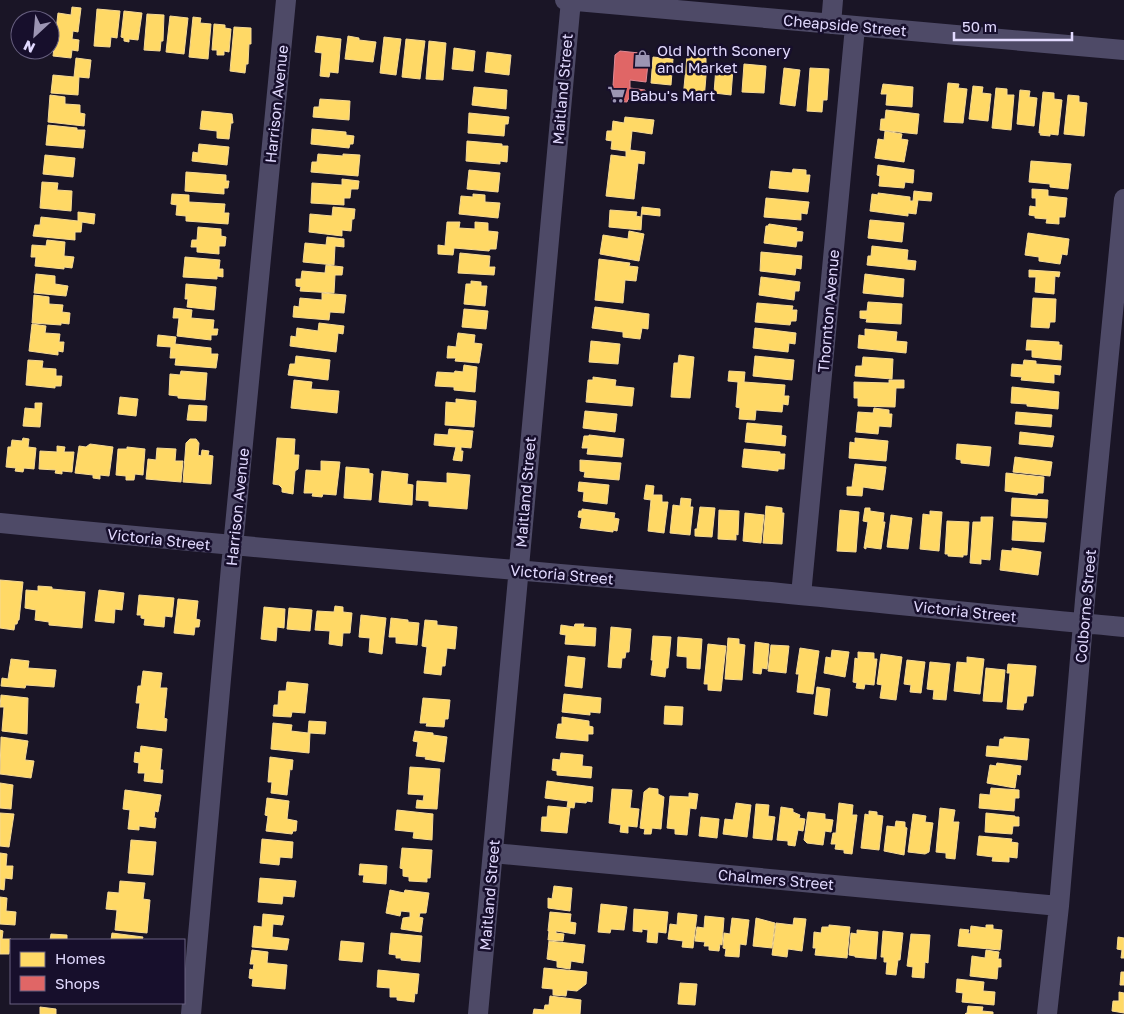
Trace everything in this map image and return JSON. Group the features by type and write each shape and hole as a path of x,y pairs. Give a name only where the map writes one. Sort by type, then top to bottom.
{"street":[{"name":"Harrison Avenue","path":"191,1014 233,546 286,0"},
{"name":"Cheapside Street","path":"565,0 1124,50"},
{"name":"Maitland Street","path":"478,1014 571,0"},
{"path":"831,24 833,0"},
{"name":"Thornton Avenue","path":"801,595 855,27"},
{"name":"Colborne Street","path":"1047,1014 1059,906 1083,622 1124,199"},
{"name":"Victoria Street","path":"0,523 233,546 801,595 1124,626"},
{"name":"Chalmers Street","path":"493,853 1059,906"}],"building: Homes":[{"path":"72,7 81,8 78,32 73,31 72,39 79,40 78,51 72,50 71,58 60,57 60,13 71,15"},
{"path":"97,9 120,11 117,38 111,37 110,47 94,46"},
{"path":"124,11 142,13 138,40 129,39 129,42 124,41 124,38 121,37"},
{"path":"147,14 164,15 163,41 161,41 160,51 144,50"},
{"path":"170,16 188,18 184,54 166,52"},
{"path":"193,17 201,18 200,23 211,24 208,59 189,57"},
{"path":"214,24 225,25 225,28 231,29 229,52 224,51 224,55 217,55 217,50 212,50"},
{"path":"234,27 251,28 251,44 249,44 248,64 246,64 245,73 230,71"},
{"path":"317,36 341,39 338,73 330,72 329,77 320,76 322,53 315,52"},
{"path":"348,36 359,38 359,40 376,42 373,62 345,59"},
{"path":"384,37 401,39 396,75 380,73"},
{"path":"406,39 425,41 420,79 402,77"},
{"path":"429,41 446,43 443,80 426,79"},
{"path":"454,48 475,51 473,71 452,69"},
{"path":"487,52 511,55 509,75 485,72"},
{"path":"687,56 706,58 704,100 683,98"},
{"path":"653,57 673,59 671,85 651,83"},
{"path":"76,58 91,60 89,78 79,77 78,95 51,93 53,75 74,77"},
{"path":"744,64 766,66 764,93 742,92"},
{"path":"716,67 733,69 731,95 714,93"},
{"path":"784,68 800,70 795,106 780,104"},
{"path":"810,68 829,69 827,100 823,100 822,112 807,111"},
{"path":"948,83 959,84 958,88 967,89 963,123 944,122"},
{"path":"883,84 913,87 912,107 886,105 887,94 881,94"},
{"path":"973,86 983,87 982,93 991,94 988,121 969,119"},
{"path":"474,87 507,90 506,109 472,105"},
{"path":"996,88 1007,89 1007,95 1014,95 1011,130 992,128"},
{"path":"1020,90 1030,91 1029,97 1037,98 1034,126 1017,124"},
{"path":"1043,92 1054,93 1054,99 1062,100 1058,135 1040,135 1041,133 1039,133"},
{"path":"50,95 65,97 65,104 80,105 80,113 85,114 84,126 48,122"},
{"path":"1068,95 1079,96 1079,102 1087,103 1084,136 1064,134"},
{"path":"320,99 350,101 349,120 313,117 314,107 319,107"},
{"path":"886,110 919,114 917,134 880,130 881,119 885,119"},
{"path":"202,111 232,114 233,123 231,123 229,139 217,138 217,131 200,129"},
{"path":"469,113 509,117 508,124 505,124 504,136 468,133"},
{"path":"625,117 654,120 652,134 632,131 630,150 645,152 644,164 638,163 634,199 606,196 611,155 626,157 626,151 611,149 612,141 606,140 607,131 612,131 613,121 624,123"},
{"path":"48,125 85,130 83,148 46,145"},
{"path":"312,129 346,132 346,135 354,136 353,144 350,144 349,148 311,144"},
{"path":"885,131 902,134 901,139 908,140 904,162 875,158 878,139 884,140"},
{"path":"467,141 508,146 507,162 500,161 500,164 466,161"},
{"path":"199,144 229,147 227,165 192,161 193,152 198,153"},
{"path":"318,154 360,155 358,176 311,172 312,162 317,162"},
{"path":"45,155 75,158 73,177 43,174"},
{"path":"1031,161 1071,164 1068,189 1050,187 1050,184 1029,182"},
{"path":"878,165 914,170 913,183 905,182 904,188 879,186"},
{"path":"793,169 806,170 806,175 810,175 808,192 769,188 771,171 792,173"},
{"path":"469,170 500,173 498,192 467,189"},
{"path":"186,172 226,175 226,181 229,181 228,188 224,188 224,194 185,191"},
{"path":"342,179 359,181 358,189 351,189 350,198 344,198 344,205 311,203 312,183 342,185"},
{"path":"42,182 58,183 57,190 72,191 71,211 40,208"},
{"path":"1032,189 1048,190 1048,196 1067,198 1065,217 1059,217 1059,224 1046,223 1047,219 1035,218 1035,216 1029,215 1030,206 1036,207 1036,198 1032,198"},
{"path":"914,191 932,193 931,201 918,200 916,214 908,213 908,216 870,211 872,194 910,197 910,201 913,201"},
{"path":"172,194 189,195 189,202 225,204 224,213 229,213 228,224 186,221 186,216 176,215 177,205 171,204"},
{"path":"473,194 485,195 485,202 500,203 498,218 459,214 461,196 473,197"},
{"path":"766,198 809,202 807,214 801,213 801,220 764,217"},
{"path":"333,207 355,209 351,231 342,230 342,236 309,232 310,214 332,216"},
{"path":"642,207 660,209 660,216 642,214 641,230 609,227 610,210 637,212 636,216 641,217"},
{"path":"78,212 95,214 94,224 82,222 81,232 75,232 75,240 33,236 35,225 40,225 41,217 78,221"},
{"path":"870,220 904,223 902,242 868,238"},
{"path":"447,222 460,222 459,228 475,229 475,222 488,223 488,231 498,232 496,249 490,249 489,251 454,248 453,255 438,254 438,245 445,246"},
{"path":"769,224 797,228 796,231 803,232 802,241 797,241 796,247 764,243 766,226"},
{"path":"198,227 221,229 221,236 226,237 225,246 219,246 219,254 197,252 197,247 191,247 192,240 197,240"},
{"path":"629,231 644,234 639,261 600,254 603,235 628,239"},
{"path":"1028,233 1069,239 1067,255 1062,254 1060,264 1039,261 1039,257 1025,255"},
{"path":"327,237 344,239 344,247 335,246 334,265 303,262 305,243 326,245"},
{"path":"47,240 65,242 64,256 74,257 72,268 35,266 36,257 31,257 32,245 46,246"},
{"path":"872,246 908,250 907,260 916,261 915,270 867,265 868,256 871,256"},
{"path":"761,252 802,256 801,269 796,268 795,275 760,271"},
{"path":"460,253 490,256 489,267 495,267 494,275 458,273"},
{"path":"185,257 220,260 219,269 223,269 223,277 217,276 217,279 183,277"},
{"path":"599,259 630,263 629,266 638,267 636,281 625,280 623,303 595,300"},
{"path":"326,265 343,267 342,275 335,275 334,293 300,291 301,287 296,286 296,279 301,279 302,271 325,273"},
{"path":"1029,270 1060,272 1059,277 1055,276 1054,294 1035,292 1036,277 1029,277"},
{"path":"36,274 55,276 55,284 68,286 66,296 34,293"},
{"path":"865,274 904,279 903,297 863,293"},
{"path":"761,277 800,282 799,291 795,291 794,300 759,295"},
{"path":"471,281 481,282 481,286 487,286 485,306 464,304 466,284 471,284"},
{"path":"186,284 216,287 214,310 187,307 188,299 185,299"},
{"path":"322,293 346,295 344,313 330,312 329,320 293,317 294,306 299,307 300,298 322,300"},
{"path":"34,295 49,297 49,304 63,305 62,312 70,313 69,324 32,323"},
{"path":"1033,298 1056,299 1055,322 1050,322 1049,328 1031,327"},
{"path":"868,302 902,304 901,324 866,322 867,319 860,318 860,311 867,311"},
{"path":"757,303 793,306 792,310 797,310 796,321 791,321 790,325 755,322"},
{"path":"595,307 649,314 648,329 642,328 640,339 623,337 623,332 592,328"},
{"path":"174,308 192,310 191,318 214,320 213,329 218,329 217,335 211,335 211,340 177,336 179,318 173,318"},
{"path":"464,309 488,311 486,329 462,327"},
{"path":"319,323 344,326 343,334 338,333 336,352 290,346 291,336 296,337 297,328 318,331"},
{"path":"32,324 46,326 45,333 60,334 59,342 64,342 63,352 58,351 58,355 29,351"},
{"path":"755,328 796,333 795,344 789,343 788,352 753,348"},
{"path":"865,329 897,332 896,341 907,342 906,353 858,348 859,335 865,336"},
{"path":"458,333 475,335 474,343 482,344 479,363 455,361 456,358 447,358 448,346 456,347"},
{"path":"158,335 176,337 175,344 211,348 211,354 218,354 216,368 175,365 176,358 170,358 171,347 157,346"},
{"path":"1027,340 1059,342 1059,345 1062,345 1061,360 1032,357 1032,350 1026,350"},
{"path":"591,341 620,344 618,364 589,362"},
{"path":"679,355 694,357 690,398 671,397 674,363 678,363"},
{"path":"296,356 330,360 328,380 288,375 290,364 295,364"},
{"path":"755,356 794,360 792,380 753,376"},
{"path":"863,357 893,359 892,379 855,376 856,366 862,366"},
{"path":"28,360 43,361 42,368 56,369 56,376 62,376 61,386 55,386 55,388 26,385"},
{"path":"1024,360 1036,361 1036,364 1061,366 1060,375 1054,374 1054,383 1021,380 1022,377 1011,376 1012,364 1023,365"},
{"path":"464,365 477,367 475,392 454,390 454,387 435,386 437,372 463,372"},
{"path":"181,371 207,373 205,400 178,398 178,396 169,395 170,374 180,375"},
{"path":"729,371 745,372 744,382 785,385 784,396 789,396 788,405 783,404 782,412 756,410 755,420 739,419 740,408 736,407 738,382 728,381"},
{"path":"593,377 616,380 615,386 634,388 632,406 586,402 588,380 593,380"},
{"path":"294,380 312,382 311,389 339,391 337,413 291,408"},
{"path":"889,380 904,380 904,388 896,388 895,407 858,406 858,398 854,398 854,382 889,383"},
{"path":"1012,387 1059,392 1058,409 1011,403"},
{"path":"120,397 138,399 136,416 118,414"},
{"path":"456,399 476,401 474,427 445,425 446,402 456,403"},
{"path":"35,403 42,403 40,427 23,426 25,408 35,409"},
{"path":"189,405 207,406 206,421 187,420"},
{"path":"874,408 889,410 889,414 892,414 891,427 879,426 878,434 856,432 858,412 873,413"},
{"path":"585,411 617,414 615,432 583,428"},
{"path":"1016,412 1052,415 1051,427 1015,424"},
{"path":"747,423 782,426 781,435 786,436 785,446 745,442"},
{"path":"449,429 473,431 471,448 461,447 461,451 463,451 462,461 453,460 456,447 434,445 435,434 448,435"},
{"path":"1020,432 1054,436 1052,447 1019,444"},
{"path":"584,436 624,439 622,457 587,454 588,448 582,448"},
{"path":"23,438 29,439 28,447 36,448 34,469 24,468 23,472 15,471 16,468 6,467 8,447 11,447 12,440 22,441"},
{"path":"277,438 295,439 294,455 299,455 298,469 295,471 293,494 282,492 282,488 279,485 273,484"},
{"path":"855,438 888,441 886,461 849,458 850,442 855,443"},
{"path":"190,439 196,439 199,443 198,455 201,456 202,450 209,451 208,455 213,456 211,484 183,482 186,443"},
{"path":"90,444 113,447 109,476 100,475 100,479 93,478 93,475 75,473 79,446 86,447"},
{"path":"957,444 991,447 989,466 961,463 961,460 956,459"},
{"path":"57,446 65,447 64,452 74,452 72,472 62,471 62,474 55,473 56,470 39,469 40,451 57,452"},
{"path":"127,447 145,449 143,475 135,474 134,480 126,480 126,476 116,475 118,449 127,449"},
{"path":"157,448 176,449 175,461 183,461 181,482 146,479 148,459 156,460"},
{"path":"744,449 785,454 784,469 778,469 778,471 742,467"},
{"path":"1015,457 1052,462 1050,476 1013,472"},
{"path":"580,460 621,463 619,480 584,477 585,472 580,471"},
{"path":"321,461 340,462 336,495 323,494 322,497 312,496 313,493 304,493 306,470 321,471"},
{"path":"855,464 886,467 883,490 863,487 862,496 847,495 847,487 852,487"},
{"path":"346,467 369,469 369,473 373,474 371,500 344,498"},
{"path":"382,471 408,474 407,484 413,485 412,505 379,502"},
{"path":"447,473 470,475 467,509 429,506 429,501 416,500 417,481 447,483"},
{"path":"1006,473 1044,477 1043,493 1038,493 1037,495 1005,491"},
{"path":"579,482 609,485 607,504 583,501 584,492 578,491"},
{"path":"646,485 654,486 653,495 662,495 662,502 668,502 664,533 648,531 651,500 644,499"},
{"path":"681,498 691,499 690,507 693,507 690,535 670,533 673,505 680,506"},
{"path":"1012,498 1048,500 1047,518 1011,516"},
{"path":"766,506 782,508 782,513 784,513 782,544 763,543"},
{"path":"700,507 715,508 712,537 695,536"},
{"path":"865,508 870,508 870,511 884,513 883,522 885,522 881,549 864,548 868,522 863,521"},
{"path":"582,509 615,513 614,518 619,519 617,531 580,528 582,518 578,517 579,511 582,511"},
{"path":"719,510 739,511 736,540 718,539"},
{"path":"840,510 859,512 856,552 837,551"},
{"path":"930,511 942,512 939,551 920,549 923,514 930,515"},
{"path":"745,513 764,515 761,543 743,541"},
{"path":"891,515 912,518 908,549 887,547"},
{"path":"981,517 993,517 990,560 981,559 981,564 970,563 973,522 981,522"},
{"path":"947,521 969,522 967,555 963,555 963,557 945,554"},
{"path":"1013,521 1046,523 1044,542 1012,540"},
{"path":"1012,548 1041,552 1038,575 1000,570 1002,550 1012,551"},
{"path":"0,580 23,582 19,620 15,624 14,630 0,628"},
{"path":"38,586 85,592 82,628 49,625 49,622 35,620 36,610 25,608 26,590 38,591"},
{"path":"99,590 124,593 122,610 115,609 114,623 95,621"},
{"path":"139,595 174,598 172,617 165,616 164,627 144,625 145,619 141,618 141,615 137,615"},
{"path":"178,599 198,601 196,619 200,620 199,627 195,627 194,635 174,633"},
{"path":"335,606 343,607 343,612 352,613 350,633 343,633 342,646 329,644 330,631 315,630 317,611 334,612"},
{"path":"264,607 285,609 284,628 277,627 276,641 261,639"},
{"path":"289,608 312,610 310,631 287,629"},
{"path":"361,615 386,618 382,654 369,652 370,638 359,637"},
{"path":"391,618 419,623 417,645 396,643 396,637 389,637"},
{"path":"425,620 437,621 437,625 457,627 455,649 447,648 445,666 442,666 441,675 424,673 427,647 422,646"},
{"path":"575,624 584,624 583,627 596,628 595,646 565,644 566,635 560,634 561,625 574,627"},
{"path":"611,627 631,629 629,652 626,652 625,658 622,658 621,668 608,667"},
{"path":"653,636 671,637 668,668 666,668 665,677 651,675"},
{"path":"678,637 702,639 700,669 687,668 687,657 677,656"},
{"path":"728,638 739,639 739,644 745,645 742,680 725,679"},
{"path":"755,642 769,644 767,669 762,668 761,674 753,673"},
{"path":"708,644 726,646 721,691 708,690 708,684 704,684"},
{"path":"771,645 789,646 786,673 768,671"},
{"path":"800,648 819,651 813,694 797,692 799,674 796,674"},
{"path":"832,650 849,652 845,677 824,673 826,657 831,658"},
{"path":"858,652 874,653 874,659 877,659 874,685 865,684 864,689 856,688 857,683 853,682 855,658 858,659"},
{"path":"881,654 902,657 896,700 880,698 882,685 877,684"},
{"path":"568,656 585,658 582,688 565,686"},
{"path":"967,657 984,659 980,694 954,691 957,662 967,663"},
{"path":"11,659 29,661 28,668 56,670 54,687 26,685 25,688 1,686 2,678 8,679"},
{"path":"907,660 925,662 921,693 910,692 911,685 904,684"},
{"path":"930,662 950,664 946,700 933,699 934,690 927,689"},
{"path":"1008,664 1036,666 1033,696 1027,696 1023,710 1007,709 1010,673 1007,673"},
{"path":"986,668 1005,670 1002,702 983,701"},
{"path":"143,671 162,673 160,688 167,688 164,718 167,719 166,731 137,728 140,703 136,703 138,686 141,686"},
{"path":"287,682 308,684 305,713 292,712 291,717 273,716 274,705 278,705 279,691 286,691"},
{"path":"817,687 830,689 827,716 814,714"},
{"path":"564,694 601,698 600,713 590,712 590,715 562,712"},
{"path":"1,695 28,698 27,734 2,731 4,707 0,707"},
{"path":"423,698 450,700 448,719 445,719 444,727 426,726 427,723 420,723"},
{"path":"665,706 683,707 682,725 664,724"},
{"path":"562,717 589,721 589,726 593,727 593,734 588,734 588,741 556,738 558,724 562,724"},
{"path":"309,721 326,722 325,734 310,733 309,753 271,749 273,723 292,725 291,731 308,733"},
{"path":"415,731 447,737 444,762 416,756 418,742 413,741"},
{"path":"1,737 28,741 25,760 34,761 31,778 0,774"},
{"path":"1004,737 1029,739 1027,760 986,756 987,746 999,747 1000,739 1004,739"},
{"path":"141,746 162,749 160,770 163,770 162,783 144,781 145,773 138,773 139,763 134,762 135,752 140,753"},
{"path":"561,753 583,755 582,766 592,767 591,778 557,775 557,771 552,770 553,759 560,760"},
{"path":"270,757 293,760 287,795 271,793 272,782 268,782"},
{"path":"997,763 1021,766 1020,775 1017,774 1015,788 987,783 990,765 996,766"},
{"path":"410,767 440,769 437,809 416,808 417,800 423,801 424,795 408,794"},
{"path":"547,781 593,787 592,802 575,802 574,808 567,807 568,801 545,798"},
{"path":"0,783 13,785 11,809 0,808"},
{"path":"649,788 658,789 658,794 664,797 661,829 652,828 651,834 644,834 645,829 640,828 644,792"},
{"path":"991,788 1019,790 1019,798 1015,798 1014,811 979,808 980,794 990,795"},
{"path":"612,789 632,790 630,808 639,809 637,827 628,826 628,833 620,832 621,825 609,823"},
{"path":"125,790 161,795 158,812 155,811 155,828 139,826 139,830 128,829 130,810 123,809"},
{"path":"689,793 698,794 696,809 690,808 687,835 675,834 675,829 667,828 670,796 689,797"},
{"path":"267,798 289,801 287,819 297,821 296,831 293,831 292,834 266,831 268,816 265,815"},
{"path":"736,803 751,805 747,837 723,834 725,819 733,820"},
{"path":"839,803 853,805 852,815 857,815 852,854 844,853 844,850 835,849 836,844 831,844 833,833 836,833"},
{"path":"756,804 769,805 768,816 775,817 772,840 753,838"},
{"path":"548,806 570,808 567,833 541,831 542,817 547,817"},
{"path":"781,807 793,809 793,812 800,815 799,818 805,819 803,831 798,830 795,846 788,845 788,841 777,840"},
{"path":"940,808 955,810 953,822 959,822 955,859 946,858 946,853 936,852"},
{"path":"397,810 433,814 432,840 413,838 414,832 395,830"},
{"path":"869,811 877,812 877,815 883,816 879,850 861,848 865,814 869,815"},
{"path":"808,812 825,814 825,819 833,820 831,832 825,831 823,845 807,843 804,840"},
{"path":"0,813 14,814 9,847 0,846"},
{"path":"986,813 1019,817 1019,826 1013,826 1012,834 985,832"},
{"path":"913,814 926,816 925,822 933,823 929,852 925,854 908,852"},
{"path":"701,817 719,819 717,838 699,836"},
{"path":"896,821 905,822 905,827 907,828 904,855 884,851 887,826 895,827"},
{"path":"979,836 1012,839 1011,842 1018,843 1017,858 1009,857 1009,862 992,861 993,857 977,855"},
{"path":"262,839 293,842 292,858 280,857 279,865 260,863"},
{"path":"131,840 156,842 153,875 128,873"},
{"path":"402,848 432,850 430,878 427,878 427,882 409,881 409,877 403,876 403,869 400,868"},
{"path":"0,853 7,854 6,866 13,866 12,879 5,878 4,890 0,889"},
{"path":"360,864 387,866 386,884 363,882 364,875 359,875"},
{"path":"260,878 296,881 294,897 283,896 282,904 258,902"},
{"path":"120,881 145,883 143,899 150,900 147,933 115,930 117,910 106,909 108,892 119,893"},
{"path":"554,886 572,888 570,911 548,908 548,898 552,899"},
{"path":"390,890 404,893 405,890 429,893 426,913 420,913 419,917 423,918 421,932 401,929 403,918 410,917 410,912 401,911 400,916 386,913"},
{"path":"0,897 7,898 6,911 16,912 15,925 0,924"},
{"path":"601,904 627,907 624,930 611,929 610,933 598,932"},
{"path":"634,909 668,912 666,933 658,932 657,943 647,942 648,930 642,929 642,932 633,931"},
{"path":"550,912 571,914 570,922 576,923 575,934 556,931 556,933 564,934 563,941 548,940"},
{"path":"678,913 697,915 693,948 682,947 683,941 668,939 670,924 677,925"},
{"path":"263,914 284,916 282,925 273,924 272,937 289,939 287,950 252,947 254,926 262,927"},
{"path":"705,916 724,918 722,945 720,944 719,951 709,950 709,946 704,946 705,942 695,941 697,927 704,928"},
{"path":"732,918 749,920 746,945 740,944 739,957 725,956 726,949 723,948 724,933 730,934"},
{"path":"756,918 775,923 772,948 753,946"},
{"path":"794,918 806,919 802,951 788,949 787,957 772,955 776,923 793,925"},
{"path":"829,925 850,927 847,958 815,955 816,948 813,948 814,932 821,933 822,927 829,927"},
{"path":"986,925 993,925 993,929 1002,930 1000,950 958,946 960,929 969,930 968,933 970,934 971,926 986,928"},
{"path":"0,930 3,931 2,939 10,939 10,946 9,954 0,954"},
{"path":"857,930 878,932 876,959 849,955 851,933 857,934"},
{"path":"883,931 903,933 896,975 886,974 887,962 884,962 884,957 881,957"},
{"path":"112,933 143,937 142,939 111,939"},
{"path":"391,933 422,936 420,962 401,960 401,958 396,958 396,955 389,954"},
{"path":"51,934 67,935 67,939 50,939"},
{"path":"911,934 930,935 928,963 925,962 924,978 912,977 913,967 907,966"},
{"path":"1118,937 1124,938 1124,958 1121,958 1122,950 1117,949"},
{"path":"341,941 364,943 362,962 339,960"},
{"path":"549,941 585,945 583,963 571,961 570,969 557,967 557,961 547,959"},
{"path":"252,950 268,952 267,963 287,965 285,989 252,986 253,979 249,978 250,969 253,970 254,964 250,964"},
{"path":"986,950 999,952 998,959 1001,959 1001,967 998,967 997,979 970,976 972,956 985,958"},
{"path":"544,968 587,972 586,984 577,991 567,990 566,996 553,995 553,989 542,988"},
{"path":"378,970 419,974 417,994 415,993 414,1002 397,1000 397,997 390,997 390,988 377,987"},
{"path":"1121,972 1124,972 1124,985 1120,985"},
{"path":"957,979 984,982 983,991 995,992 994,1005 962,1002 963,993 956,992"},
{"path":"680,983 697,984 695,1005 678,1004"},
{"path":"1119,992 1124,993 1124,1013 1112,1011 1113,1001 1119,1001"},
{"path":"550,996 581,1000 580,1014 533,1014 534,1009 544,1010 545,1005 549,1005"},
{"path":"968,1006 983,1007 982,1011 993,1012 993,1014 965,1014 967,1013"},
{"path":"40,1007 56,1009 56,1014 40,1014"}],"building: Shops":[{"path":"620,51 649,54 646,82 630,80 630,88 645,90 644,101 628,99 627,102 612,101 615,55"}],"place":[{"name":"Old North Sconery and Market","path":"643,59"},
{"name":"Babu's Mart","path":"616,95"}]}
